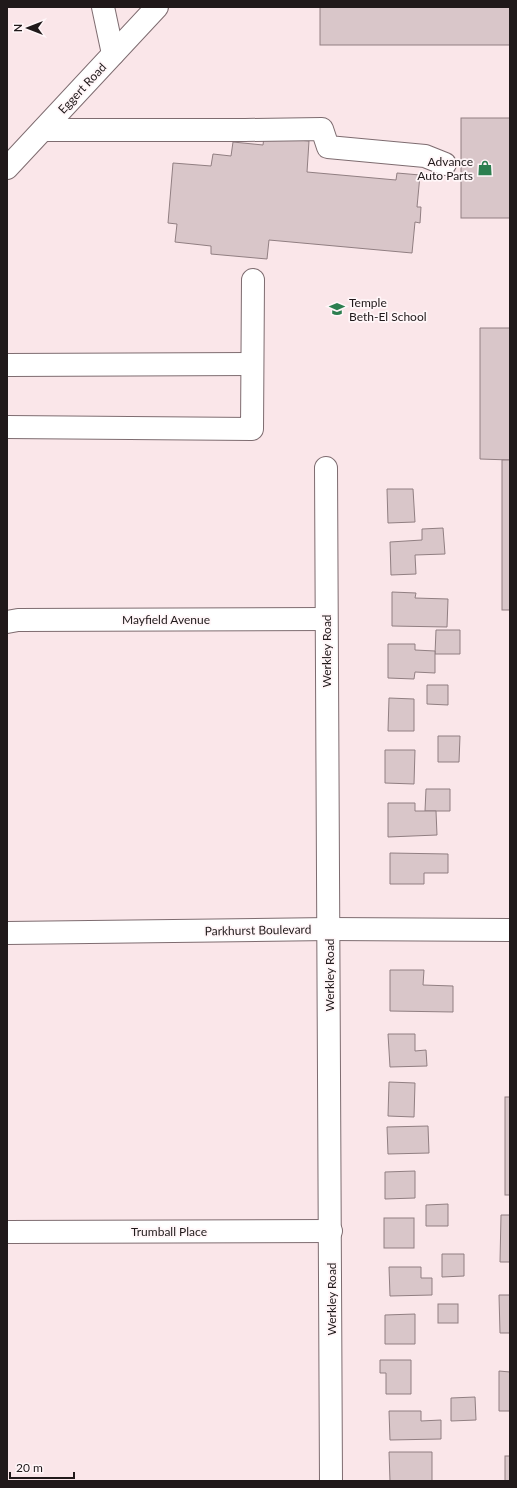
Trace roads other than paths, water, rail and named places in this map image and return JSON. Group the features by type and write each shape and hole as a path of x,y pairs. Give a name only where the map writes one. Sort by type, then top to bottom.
{"street":[{"path":"103,7 113,54"},
{"name":"Eggert Road","path":"7,168 157,7"},
{"path":"43,130 322,129 328,147 425,156 445,164"},
{"path":"7,428 252,429 253,280"},
{"path":"7,365 252,364"},
{"name":"Werkley Road","path":"326,468 331,1231 331,1481"},
{"name":"Mayfield Avenue","path":"7,622 18,620 326,619"},
{"name":"Parkhurst Boulevard","path":"7,932 329,929 510,930"},
{"name":"Trumball Place","path":"7,1232 331,1231"}],"place":[{"name":"Advance Auto Parts","path":"485,168"},
{"name":"Temple Beth-El School","path":"337,309"}]}
